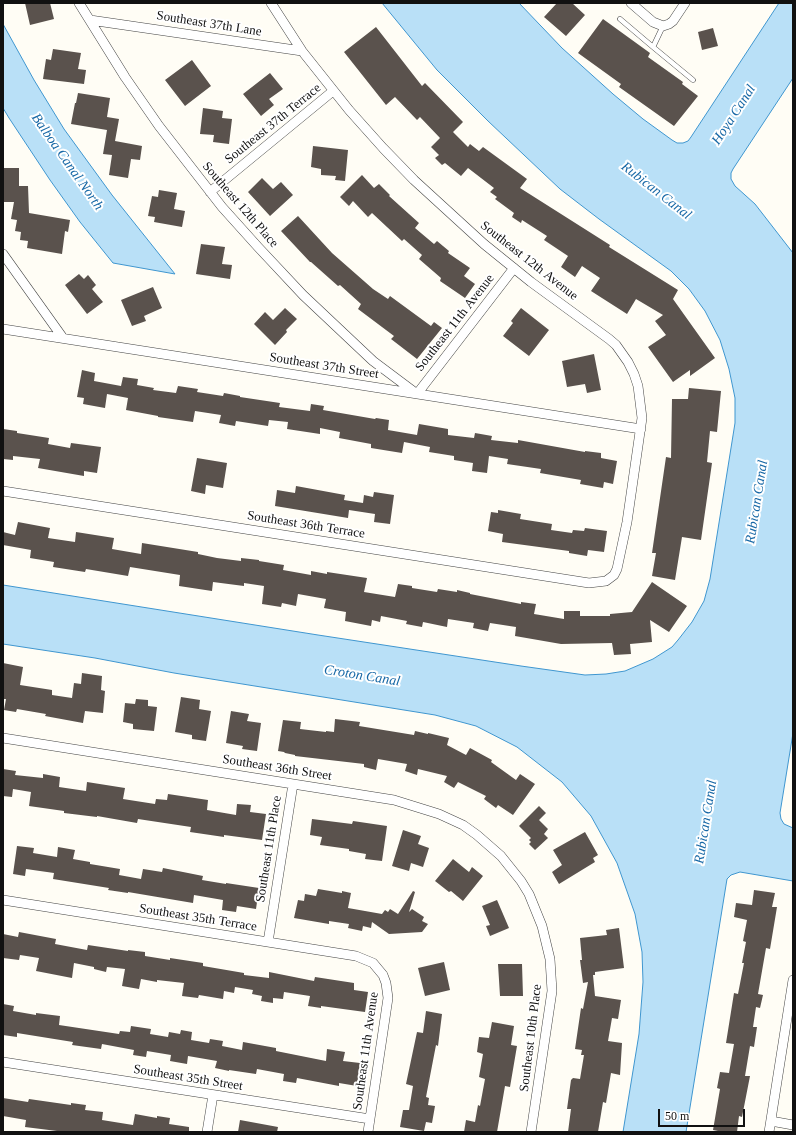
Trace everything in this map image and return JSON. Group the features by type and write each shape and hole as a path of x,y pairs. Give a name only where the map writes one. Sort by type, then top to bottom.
{"street":[{"name":"Southeast 12th Place","path":"79,3 125,77 159,126 210,192 258,247 303,295 373,361 416,394"},
{"name":"Southeast 12th Avenue","path":"271,3 302,52 382,148 414,180 484,244 609,339 622,353 632,368 638,386 641,407 641,429 620,563 614,575 606,581"},
{"path":"631,3 653,22 664,26 673,20 685,3"},
{"name":"Southeast 37th Lane","path":"90,20 302,52"},
{"name":"Southeast 37th Terrace","path":"210,192 333,91"},
{"path":"3,254 62,338"},
{"name":"Southeast 11th Avenue","path":"416,394 514,268"},
{"name":"Southeast 37th Street","path":"3,329 641,429"},
{"name":"Southeast 36th Terrace","path":"3,491 581,582 595,583 606,581"},
{"name":"Southeast 36th Street","path":"3,738 394,800 419,807 451,819 477,835 501,856 521,881"},
{"name":"Southeast 11th Place","path":"268,942 293,784"},
{"name":"Southeast 10th Place","path":"521,881 529,894 542,926 548,948 552,976 550,1006 531,1132"},
{"name":"Southeast 35th Terrace","path":"3,900 356,956 373,963 383,975"},
{"name":"Southeast 11th Avenue","path":"368,1132 388,998 386,983 383,975"},
{"path":"769,1132 793,980"},
{"name":"Southeast 35th Street","path":"3,1062 370,1119"},
{"path":"207,1132 213,1095"},
{"path":"770,1121 793,1125"}],"lane":[{"path":"620,19 693,80"},
{"path":"653,47 664,26"}],"water":[{"path":"382,3 519,3 562,48 613,94 643,119 672,140 677,143 683,143 688,141 691,137 779,3 793,3 793,78 733,169 731,179 735,186 755,204 793,253 793,733 780,813 784,824 793,828 793,881 740,872 731,875 727,879 686,1132 623,1132 639,1034 643,982 642,952 635,914 617,863 591,816 562,782 517,747 476,726 435,715 3,644 3,585 318,635 585,675 625,671 653,659 672,647 692,622 704,601 710,579 735,423 735,398 729,369 720,340 705,311 689,289 671,271 560,189 437,70"},
{"name":"Balboa Canal North","path":"3,24 34,80 64,129 112,195 175,274 113,263 80,222 50,180 3,108"}],"building":[{"path":"25,3 50,3 54,19 30,25"},
{"path":"557,3 572,3 585,15 566,36 544,17"},
{"path":"603,19 650,53 648,57 683,82 682,84 698,96 674,126 619,87 621,84 578,53"},
{"path":"376,27 422,86 425,83 463,122 453,132 468,147 470,144 479,151 483,147 527,179 520,188 610,245 609,247 678,290 673,299 715,358 690,376 690,370 673,382 648,347 666,335 655,321 663,315 636,299 627,314 591,291 600,278 582,266 575,277 561,267 568,256 544,240 547,236 522,220 521,223 512,217 514,213 495,199 497,197 490,192 494,188 468,168 461,176 445,163 442,165 435,158 439,155 431,147 440,138 420,117 417,120 395,97 386,105 344,52"},
{"path":"713,28 718,46 702,50 698,32"},
{"path":"53,49 81,53 78,69 86,70 84,84 43,79 46,59 51,60"},
{"path":"192,60 211,86 185,106 165,80"},
{"path":"270,73 283,89 269,99 274,105 261,116 243,94"},
{"path":"78,93 110,98 107,117 119,119 115,141 142,146 140,160 131,159 128,178 109,175 112,155 103,154 107,130 71,124"},
{"path":"203,108 223,111 222,118 232,119 229,144 213,142 214,135 200,134"},
{"path":"313,146 348,150 345,181 335,180 336,176 321,175 321,169 311,167"},
{"path":"3,168 19,168 19,186 28,186 29,213 70,220 68,232 65,231 62,254 27,248 28,241 20,240 21,232 15,231 17,220 11,219 14,202 3,202"},
{"path":"362,175 374,188 379,184 390,195 389,196 419,223 415,228 434,244 437,241 449,251 448,253 470,268 464,276 475,284 465,298 440,281 441,278 419,259 422,255 404,239 402,241 372,213 368,217 353,201 349,206 340,197"},
{"path":"262,178 273,189 281,182 293,195 270,216 248,192"},
{"path":"159,190 177,193 174,209 185,211 182,227 154,222 155,217 148,216 152,196 158,197"},
{"path":"298,216 332,253 373,289 388,299 390,296 431,326 434,322 442,328 417,359 391,339 394,336 358,309 361,304 340,285 338,286 310,262 281,231"},
{"path":"201,244 225,247 222,264 232,265 230,279 196,274"},
{"path":"79,274 84,279 88,275 96,285 92,289 103,302 87,314 65,285"},
{"path":"153,287 162,308 144,316 146,321 132,326 121,300"},
{"path":"285,308 297,319 286,330 287,332 275,345 254,324 265,312 273,320"},
{"path":"521,308 549,330 529,356 503,336 513,323 511,321"},
{"path":"594,354 601,390 587,393 585,384 567,387 562,361"},
{"path":"82,370 95,373 94,381 121,386 123,377 138,379 137,385 154,388 153,390 176,393 178,386 198,389 197,392 223,396 224,393 280,403 279,407 310,411 311,404 324,406 323,410 389,420 388,430 417,435 419,424 448,429 448,435 474,438 475,433 492,436 491,440 518,443 518,440 585,452 601,453 601,458 617,461 613,484 604,482 603,488 580,484 581,480 540,473 541,469 507,464 508,459 489,456 487,473 472,471 473,463 454,460 454,456 429,452 430,447 404,442 402,453 371,448 371,444 339,438 340,432 320,428 320,434 287,429 288,422 269,420 268,426 236,421 235,426 219,423 221,415 195,411 193,422 158,417 126,410 128,398 107,394 105,408 83,404 84,398 77,397"},
{"path":"689,388 721,391 717,432 710,431 707,462 712,463 701,540 682,537 675,580 652,576 656,553 652,553 666,457 671,458 672,399 688,399"},
{"path":"3,429 17,431 17,433 49,438 48,444 70,448 71,443 101,447 97,473 84,471 84,476 38,468 40,459 13,456 13,460 3,459"},
{"path":"197,458 227,463 223,488 206,485 205,494 191,491"},
{"path":"296,486 345,495 344,500 363,503 364,495 373,497 374,492 394,495 390,524 374,522 375,514 349,510 348,518 275,506 277,490 295,493"},
{"path":"498,510 521,514 520,519 552,524 551,530 572,533 573,530 584,531 585,528 607,531 604,552 588,550 587,556 569,553 569,551 502,542 503,534 488,531 491,512 498,513"},
{"path":"18,522 50,528 48,538 75,542 76,532 114,538 112,549 141,554 142,543 198,552 198,554 217,558 241,561 241,558 259,560 284,565 283,570 311,575 311,571 367,578 364,592 395,597 398,584 437,592 438,589 457,592 457,590 521,604 521,602 536,604 534,614 564,619 564,611 580,611 580,616 610,616 610,614 632,612 652,582 687,606 669,632 650,620 652,642 630,644 631,654 614,655 612,643 561,644 515,636 516,627 490,623 488,631 473,628 474,623 448,619 447,627 423,622 422,627 406,624 407,621 381,616 380,622 372,620 371,626 345,621 346,612 324,608 326,599 298,594 296,606 282,603 281,607 262,604 264,586 244,583 244,586 213,582 212,591 179,586 180,575 130,567 128,576 86,569 85,572 53,567 54,562 30,558 31,550 3,545 3,532 15,535"},
{"path":"3,663 23,667 20,685 52,690 52,695 72,698 74,683 81,684 82,673 102,676 101,690 105,691 103,713 85,711 83,723 17,709 16,712 4,710 6,699 3,699"},
{"path":"181,697 200,700 199,709 211,711 206,741 192,739 192,735 175,732"},
{"path":"136,699 148,700 148,706 157,707 154,731 133,729 133,724 123,722 125,703 135,704"},
{"path":"231,711 249,714 247,721 261,723 257,751 242,749 243,746 226,743"},
{"path":"335,719 360,722 359,726 414,735 415,731 449,738 447,745 466,755 470,748 492,760 491,762 516,780 520,774 535,784 513,815 498,805 496,808 484,799 486,796 458,782 454,788 444,782 447,776 418,769 417,775 405,771 407,764 378,759 376,770 364,767 364,764 295,756 278,751 283,720 301,722 300,729 334,732"},
{"path":"3,769 16,771 15,775 43,778 43,774 60,777 59,787 86,791 87,782 125,788 123,799 155,804 156,799 167,800 168,794 208,800 207,810 236,815 237,804 251,805 250,812 266,814 262,840 224,835 224,837 190,832 191,827 138,819 137,823 97,816 64,813 64,811 29,806 31,792 13,789 12,797 3,796"},
{"path":"539,806 546,813 539,820 548,829 544,834 548,838 535,850 529,844 531,842 529,840 531,838 519,826"},
{"path":"312,819 352,824 353,821 387,826 382,861 365,859 366,854 349,851 349,849 320,845 322,837 310,835"},
{"path":"403,830 421,836 418,844 429,848 423,867 411,863 409,871 392,866"},
{"path":"585,832 598,855 593,858 595,862 559,884 552,872 562,865 553,850"},
{"path":"17,846 34,848 33,853 57,857 58,847 75,850 73,859 90,862 90,864 120,869 119,875 141,879 143,869 162,872 163,868 203,876 202,880 259,888 256,909 237,906 236,912 222,910 223,900 194,895 193,903 108,890 109,888 53,879 54,873 26,869 25,876 13,874"},
{"path":"453,859 469,872 472,867 483,876 463,901 435,881"},
{"path":"318,889 351,893 348,908 382,914 385,910 388,912 390,909 398,914 413,891 415,892 409,912 412,909 424,917 422,921 428,924 422,932 389,934 372,922 371,928 363,926 362,931 348,928 349,924 329,921 329,924 294,918 298,900 304,901 305,894 316,896"},
{"path":"754,890 775,893 772,907 777,907 770,949 766,948 758,994 763,995 760,1008 756,1007 753,1027 757,1027 754,1047 750,1046 745,1076 750,1076 742,1117 739,1116 737,1132 723,1132 713,1130 720,1089 717,1088 720,1072 729,1073 734,1044 726,1043 734,993 738,994 744,963 742,963 746,942 743,941 747,920 734,917 736,903 752,905"},
{"path":"497,900 509,928 490,936 486,926 490,925 482,906"},
{"path":"619,928 624,968 595,972 595,975 593,975 595,996 621,1000 618,1019 612,1018 608,1041 622,1043 620,1075 611,1073 606,1103 603,1102 598,1132 568,1132 571,1109 567,1109 571,1080 573,1078 580,1079 584,1055 581,1055 582,1050 575,1049 581,1008 583,1009 588,982 583,983 580,960 582,960 580,938 607,935 606,930"},
{"path":"19,932 56,939 55,944 87,950 88,945 145,952 145,956 203,963 203,966 244,973 244,975 269,978 269,972 314,981 315,977 354,983 354,990 368,992 365,1012 321,1006 321,1008 308,1006 310,996 284,992 283,999 273,998 273,1003 261,1001 262,996 252,994 253,990 235,987 234,993 224,991 223,999 199,995 198,998 182,996 184,983 157,980 157,982 141,979 139,989 122,986 125,969 107,967 106,972 94,969 94,967 74,963 72,978 36,971 39,958 20,955 19,960 3,958 3,934 18,937"},
{"path":"444,962 450,990 425,996 418,968"},
{"path":"498,964 522,964 523,996 500,996"},
{"path":"3,1004 14,1006 13,1011 36,1015 36,1013 60,1016 59,1025 119,1034 120,1031 130,1032 131,1026 151,1029 150,1034 168,1037 169,1032 180,1034 181,1030 192,1032 191,1040 209,1043 210,1039 223,1041 222,1046 242,1050 243,1042 276,1048 276,1051 326,1061 327,1049 345,1052 343,1061 360,1063 357,1086 339,1083 339,1086 297,1078 296,1083 283,1081 284,1074 257,1069 256,1074 229,1071 215,1068 217,1061 188,1056 187,1064 170,1061 171,1055 147,1051 146,1057 133,1055 134,1050 102,1044 101,1049 72,1045 73,1042 17,1033 17,1037 3,1035"},
{"path":"426,1011 442,1014 438,1046 436,1045 426,1097 429,1098 428,1105 435,1106 432,1123 426,1122 424,1131 400,1127 403,1110 409,1110 413,1086 406,1084 417,1032 423,1033"},
{"path":"492,1022 514,1026 511,1045 517,1046 510,1087 505,1086 497,1132 464,1132 466,1120 475,1122 478,1105 480,1106 485,1079 479,1077 483,1054 477,1052 479,1037 489,1038"},
{"path":"3,1098 28,1102 29,1099 71,1105 71,1103 86,1105 85,1110 103,1112 102,1120 133,1125 135,1114 157,1118 157,1116 170,1118 169,1124 189,1127 189,1132 65,1132 25,1127 26,1120 3,1116"},
{"path":"240,1120 278,1127 277,1132 238,1132"}],"water label":[{"name":"Hoya Canal","path":"734,115"},
{"name":"Rubican Canal","path":"656,191"},
{"name":"Rubican Canal","path":"757,502"},
{"name":"Croton Canal","path":"362,676"},
{"name":"Rubican Canal","path":"706,822"}]}
